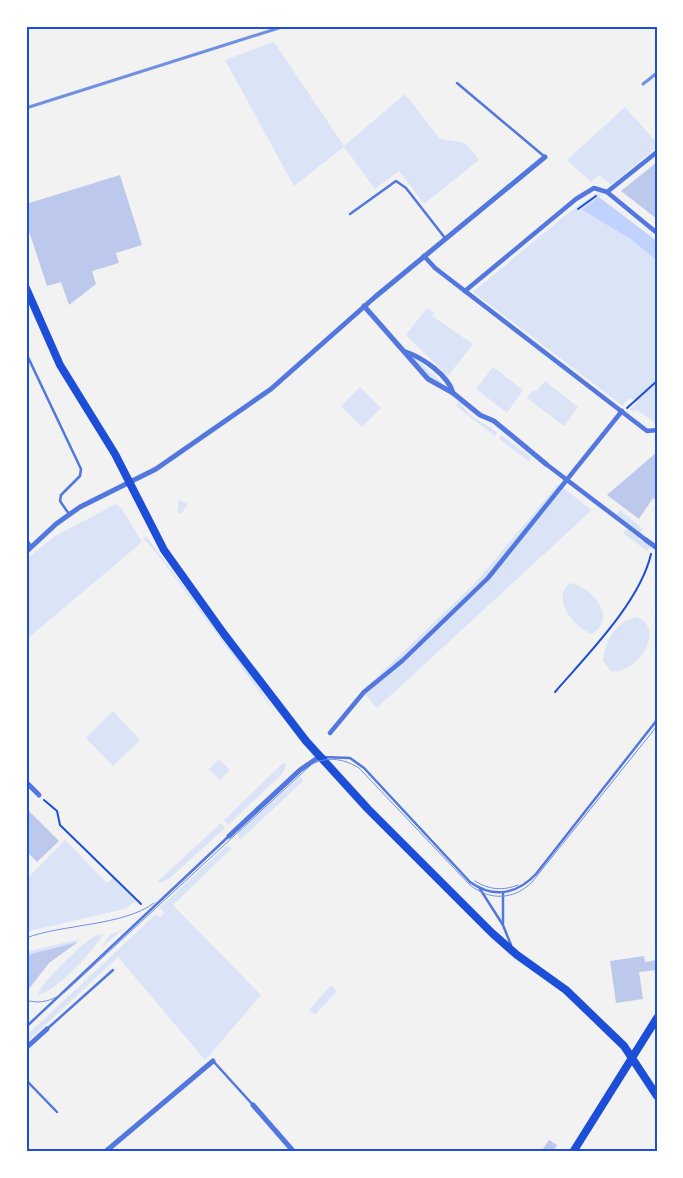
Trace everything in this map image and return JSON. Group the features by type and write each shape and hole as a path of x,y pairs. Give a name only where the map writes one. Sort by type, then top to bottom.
{"main road":[{"path":"26,288 60,365 129,481 164,550 224,634 319,757 459,902 517,956 573,996 633,1056 657,1096"},
{"path":"573,1152 657,1018"}],"street":[{"path":"607,192 657,152"},
{"path":"26,552 70,515 129,481 156,469 271,388 364,306 545,157"},
{"path":"465,291 584,194 594,188 607,192 657,233"},
{"path":"424,256 435,268 647,431 657,430"},
{"path":"364,306 428,379 453,393 480,415 494,421 566,482 657,548"},
{"path":"406,352 422,359 439,374 453,393"},
{"path":"330,733 364,692 402,661 488,578 622,411"},
{"path":"229,836 300,770 319,757"},
{"path":"26,782 39,795"},
{"path":"26,1048 47,1029"},
{"path":"105,1152 213,1062"},
{"path":"253,1105 294,1152"}],"lane":[{"path":"457,83 545,157"},
{"path":"350,214 396,181 406,188 445,238"},
{"path":"26,353 81,469 80,476 60,495 64,508 70,515"},
{"path":"26,539 32,547"},
{"path":"319,757 344,757 364,768 466,878 479,888 493,893 503,893 526,884 536,874 657,720"},
{"path":"26,1026 229,836"},
{"path":"479,888 503,924 517,956"},
{"path":"503,893 503,924"},
{"path":"47,1029 113,970"},
{"path":"213,1062 253,1105"},
{"path":"26,1080 57,1112"}],"path":[{"path":"578,209 598,194"},
{"path":"622,411 657,381"},
{"path":"555,692 609,629 647,572 651,554"},
{"path":"39,795 57,811 60,825 141,904"}],"shaded area":[{"path":"274,42 344,146 405,94 440,139 465,143 479,160 424,204 399,171 375,189 344,147 294,186 225,60"},
{"path":"625,107 657,143 657,147 611,185 599,175 591,182 567,160"},
{"path":"598,192 657,239 657,424 637,410 633,412 630,409 637,403 629,398 623,406 473,292 568,213"},
{"path":"427,308 434,313 432,316 473,344 448,376 406,335"},
{"path":"413,357 442,383 425,373 414,361"},
{"path":"493,367 523,390 507,413 476,389"},
{"path":"545,381 578,407 564,426 527,398 533,390 536,392"},
{"path":"360,387 381,408 362,427 341,406"},
{"path":"459,402 470,415 497,432 495,436 456,406"},
{"path":"501,435 531,457 530,462 499,439"},
{"path":"558,484 592,510 377,708 362,691 475,583"},
{"path":"178,500 188,504 181,514 178,512"},
{"path":"116,504 122,509 142,542 26,640 26,559 55,536"},
{"path":"620,510 643,529 640,533 616,515"},
{"path":"627,529 651,547 647,551 623,533"},
{"path":"146,536 253,678 278,717 162,560 143,538"},
{"path":"570,583 586,590 599,604 603,619 599,627 592,634 585,631 572,620 567,612 563,597 565,589"},
{"path":"637,617 646,623 649,631 649,641 645,650 630,666 621,671 611,671 603,661 609,639 624,622"},
{"path":"113,711 140,740 113,766 86,738"},
{"path":"219,759 230,770 220,780 209,769"},
{"path":"284,762 286,765 282,774 228,825 224,820"},
{"path":"301,776 303,781 240,840 239,832"},
{"path":"221,823 225,828 170,878 161,883 158,881"},
{"path":"65,840 107,883 113,878 136,901 124,909 26,932 26,880"},
{"path":"226,846 232,848 173,905 261,995 205,1060 118,957 26,1043 26,1036 155,915 160,917 165,913 159,908"},
{"path":"121,931 101,948 110,935"},
{"path":"104,934 66,977 51,989 37,996 52,974 71,956 93,937"},
{"path":"80,939 49,963 26,993 26,954 30,951"},
{"path":"331,985 337,991 315,1015 309,1010"}],"water":[{"path":"599,197 657,241 657,261 631,239 582,210"}],"pier":[{"path":"601,195 657,239 657,241 599,197"}],"building":[{"path":"657,162 657,219 621,191"},
{"path":"120,175 142,245 116,253 119,263 92,271 96,284 69,305 61,282 47,286 26,222 26,204"},
{"path":"657,452 657,501 653,498 639,519 607,495"},
{"path":"26,808 59,841 37,862 26,851"},
{"path":"78,942 49,963 27,991 26,958 31,954"},
{"path":"644,956 645,962 657,960 657,970 639,972 643,999 616,1003 610,961"},
{"path":"549,1140 557,1145 553,1152 541,1152"}],"tram line":[{"path":"26,1000 47,1001 65,992 312,764 330,759 348,762 359,768 470,885 486,894 502,896 518,892 532,882 657,726"},
{"path":"475,881 496,889 518,885"},
{"path":"26,938 41,933 126,916 141,911 154,903"}],"railway":[{"path":"26,108 285,26"},
{"path":"643,84 657,73"}]}
